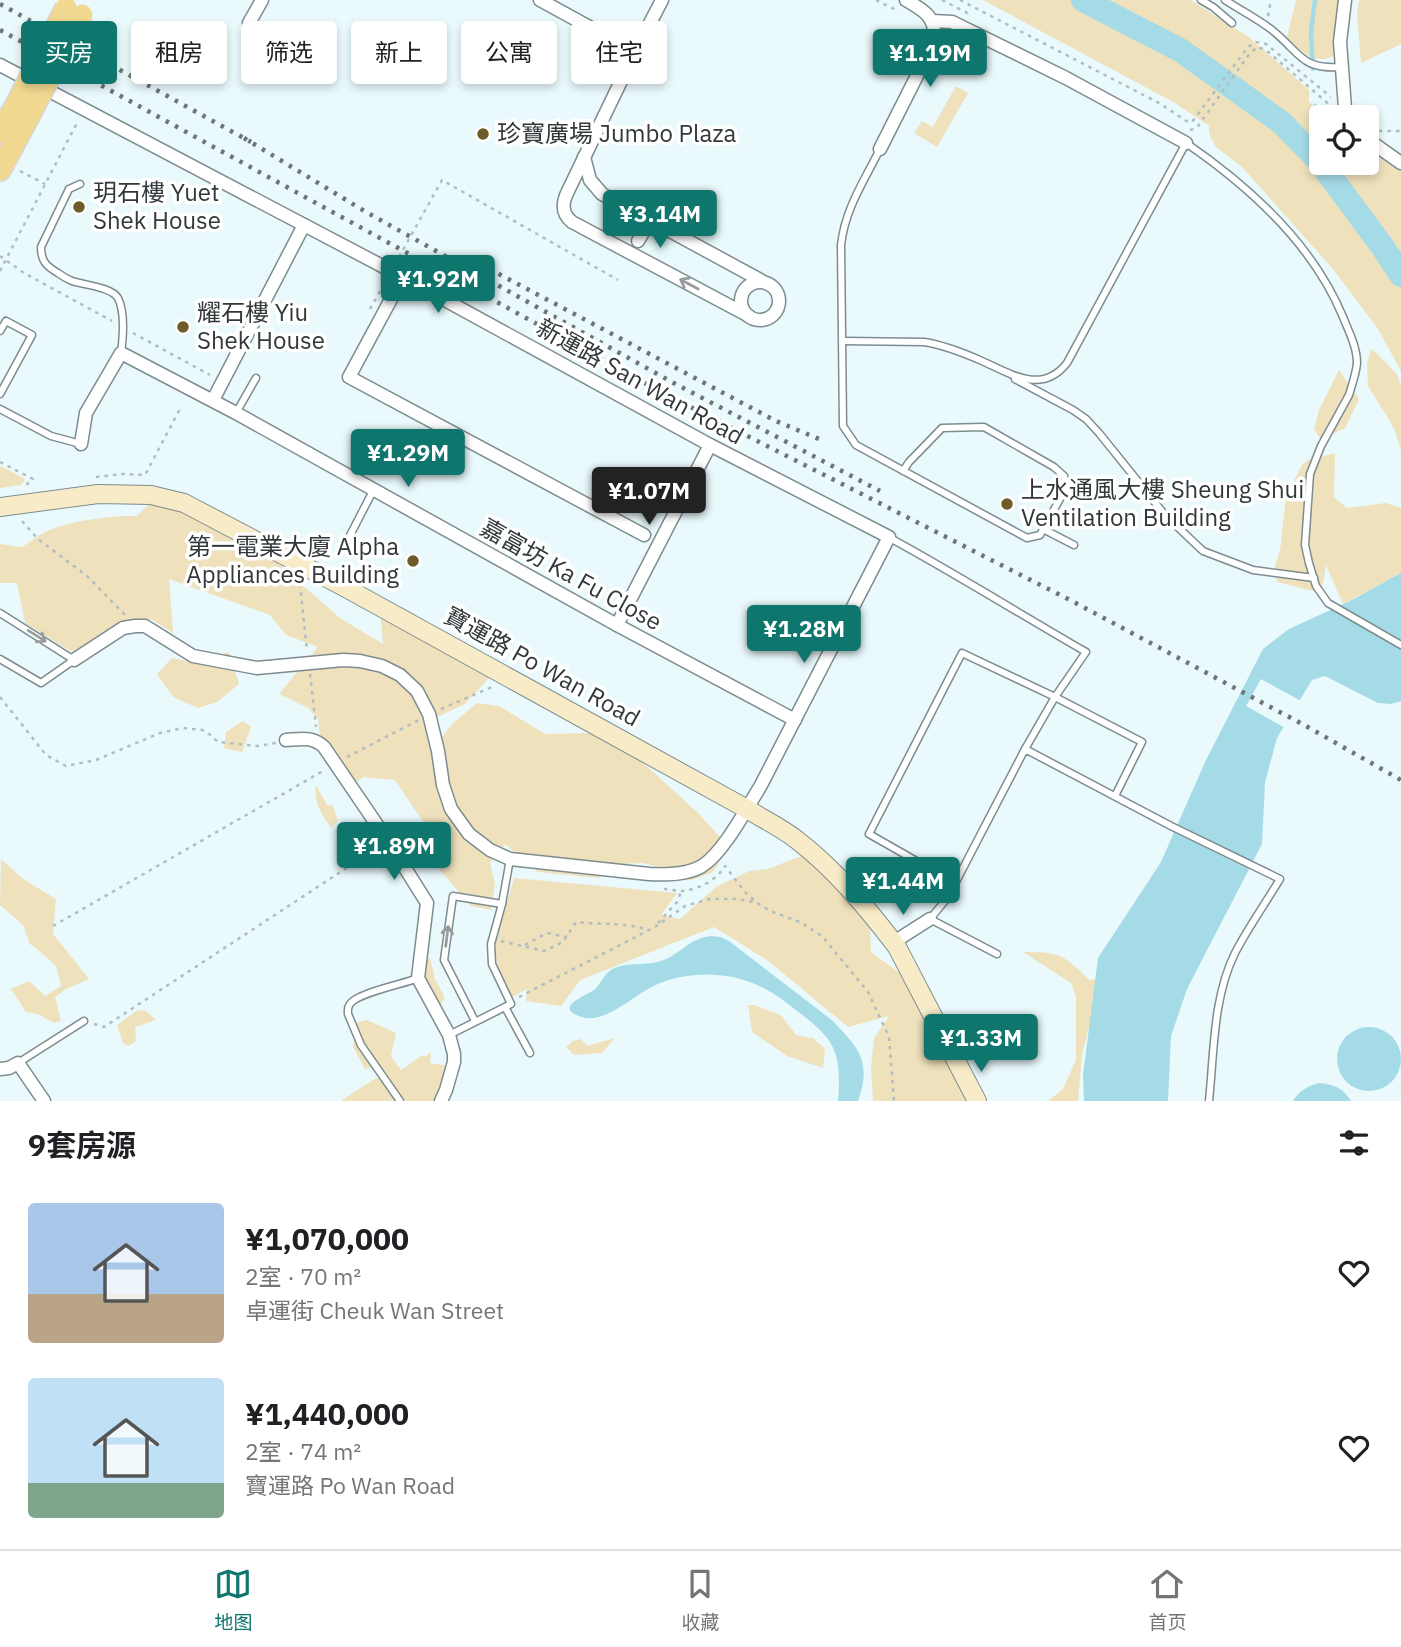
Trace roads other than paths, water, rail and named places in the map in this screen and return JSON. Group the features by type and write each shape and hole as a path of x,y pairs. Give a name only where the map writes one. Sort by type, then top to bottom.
{"main road":[{"path":"10,171 22,110 77,6"},
{"path":"0,132 22,110"}],"street":[{"path":"250,21 262,0"},
{"path":"540,0 578,21"},
{"path":"651,21 662,0"},
{"path":"880,149 935,40 932,21 923,9 906,0"},
{"path":"1343,105 1340,43 1345,0"},
{"path":"932,21 952,22 1066,78 1186,143"},
{"name":"新運路 San Wan Road","path":"0,65 403,277 710,445 889,537"},
{"path":"584,157 587,172 595,188 610,199 769,283 780,298 773,315 761,320 749,316 584,229 567,217 563,205 566,195 584,157 619,84"},
{"path":"1379,144 1401,163"},
{"path":"638,241 650,220"},
{"path":"213,400 304,225"},
{"path":"403,277 349,377 644,536"},
{"path":"749,316 742,306 742,294 750,284 762,281"},
{"path":"81,444 86,414 121,353"},
{"name":"嘉富坊 Ka Fu Close","path":"121,353 213,400 617,625 794,720"},
{"path":"617,625 710,445"},
{"name":"寶運路 Po Wan Road","path":"0,507 98,494 151,495 184,503 346,588 747,808 797,840 857,897 894,942 977,1101"},
{"path":"74,660 123,628 145,626 193,656 257,668 343,660 382,666 400,675 416,691 429,714 443,785 451,810 469,834 490,850 510,859 649,874 682,873 702,866 718,852 760,787 889,537"},
{"path":"286,740 318,740 427,903 418,978 453,1046 454,1062 441,1101"},
{"path":"894,942 930,919"},
{"name":"寶運路 Po Wan Road","path":"956,1058 970,1101"},
{"path":"0,1069 18,1063 44,1101"}],"lane":[{"path":"1200,0 1232,23"},
{"path":"1225,0 1271,30 1309,64 1328,68 1343,67"},
{"path":"1010,375 1042,380 1051,377 1067,363 1186,143 1239,181 1287,230 1320,271 1334,295 1354,342 1357,363 1352,386 1321,446 1310,474 1305,545 1316,586 1328,603 1401,645"},
{"path":"880,149 847,214 843,228 843,426 856,445 903,471 1027,538 1040,535 1067,486 1064,475 1054,467 984,427 942,428 903,471"},
{"path":"80,184 69,189 41,247 43,262 70,280 111,292 118,298 122,314 121,353"},
{"path":"1112,281 1121,287"},
{"path":"0,331 6,321 32,335 0,394"},
{"path":"843,341 935,343 1010,375 1086,419 1166,515 1203,551 1253,570 1314,578"},
{"path":"236,413 256,378"},
{"path":"0,408 51,436 81,444"},
{"path":"345,545 374,489"},
{"path":"1043,529 1074,545"},
{"path":"889,537 1086,652 1055,697 1025,749 948,897 930,919 997,954"},
{"path":"0,613 74,660 41,683 0,659"},
{"path":"955,883 869,834 962,653 1142,742 1115,796"},
{"path":"1025,749 1171,826 1280,879 1234,954 1226,978 1218,1013 1209,1101"},
{"path":"510,859 491,944 492,964 530,1053"},
{"path":"475,1021 444,960 453,896 502,904"},
{"path":"400,1101 361,1045 351,1022 348,1005 362,996 418,978"},
{"path":"449,1035 507,1004"},
{"path":"18,1063 84,1021"}],"water":[{"path":"1401,573 1401,701 1391,704 1378,703 1325,676 1312,680 1277,738 1265,782 1262,844 1187,989 1171,1036 1168,1101 1084,1101 1083,1075 1098,958 1161,862 1206,760 1263,649 1289,629 1350,601"},
{"path":"711,936 729,941 833,1021 842,1031 856,1048 863,1065 864,1076 858,1101 838,1101 837,1058 828,1039 820,1030 778,996 744,980 716,975 688,976 661,983 599,1017 582,1017 570,1009 570,1005 595,989 613,969 664,960 691,943"},
{"path":"1363,1027 1375,1027 1392,1036 1399,1047 1399,1071 1392,1082 1375,1091 1363,1091 1351,1086 1342,1077 1337,1065 1337,1053 1342,1041 1351,1032"},
{"path":"1319,1083 1337,1087 1351,1101 1293,1101 1304,1089"}],"waterway":[{"path":"1083,0 1180,50 1282,123 1319,161 1401,275"},
{"path":"1313,69 1311,32 1315,0"}],"railway":[{"path":"0,4 251,142"},
{"path":"0,30 663,393 1070,600 1401,780"},
{"path":"244,138 366,212 670,381 880,491"},
{"path":"480,264 776,421 819,439"}],"place":[{"name":"珍寶廣場 Jumbo Plaza","path":"483,134"},
{"name":"玥石樓 Yuet Shek House","path":"79,207"},
{"name":"耀石樓 Yiu Shek House","path":"183,327"},
{"name":"上水通風大樓 Sheung Shui Ventilation Building","path":"1007,504"},
{"name":"第一電業大廈 Alpha Appliances Building","path":"413,561"}]}
